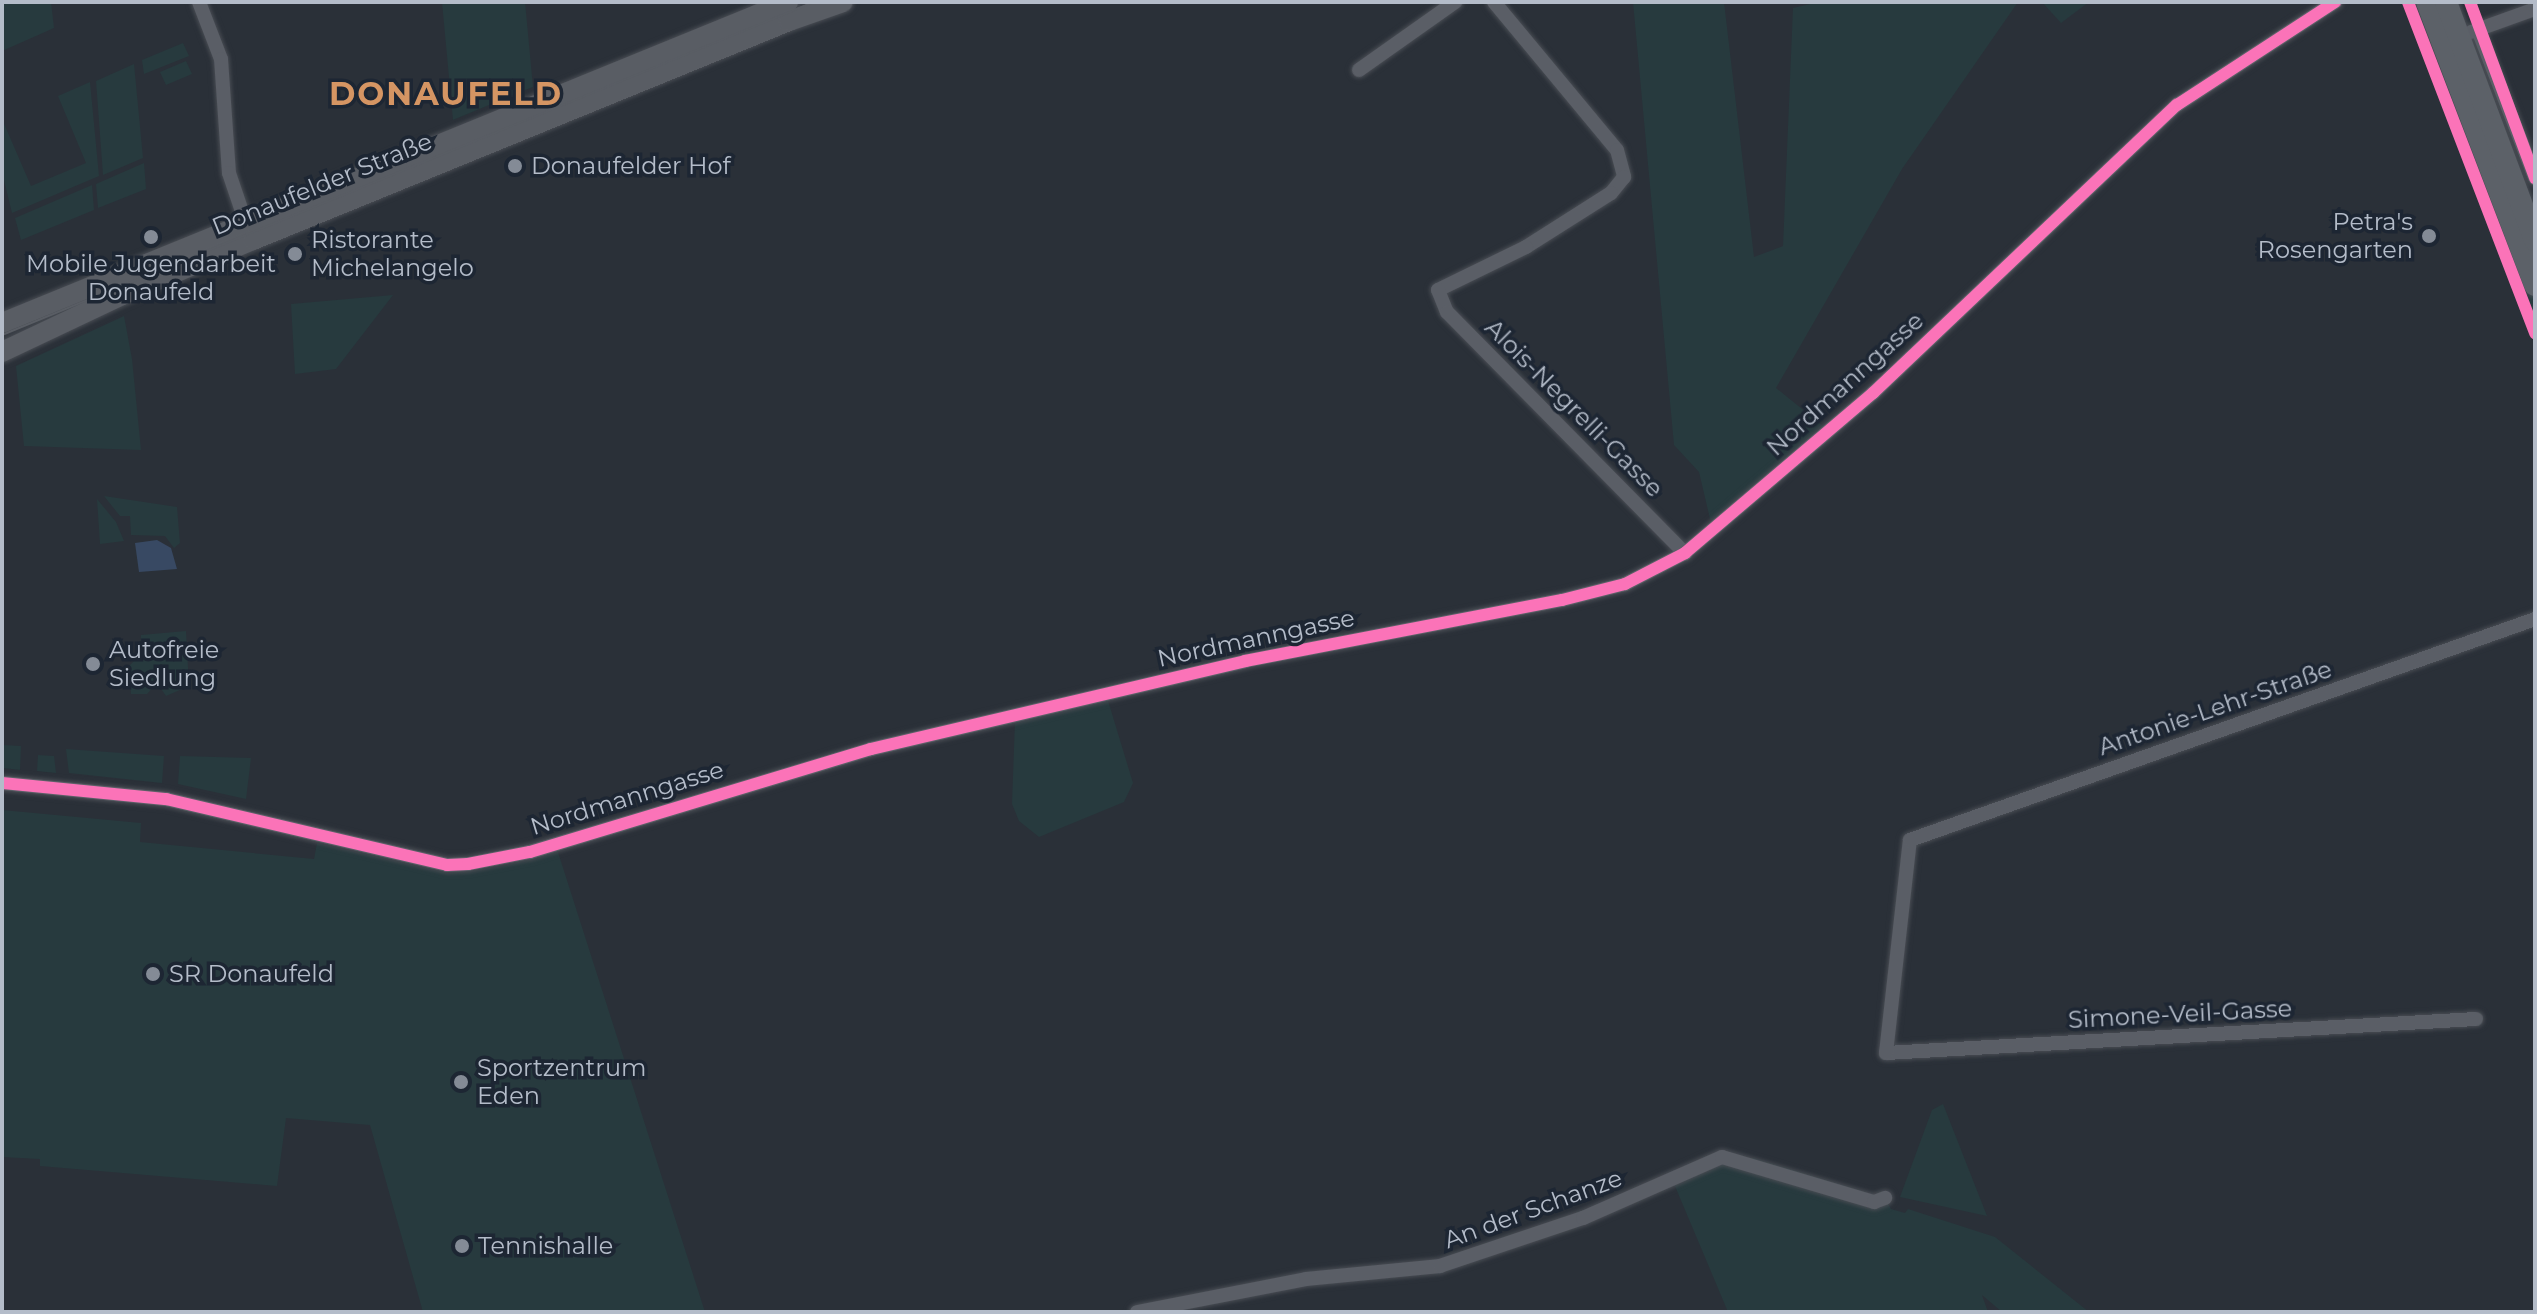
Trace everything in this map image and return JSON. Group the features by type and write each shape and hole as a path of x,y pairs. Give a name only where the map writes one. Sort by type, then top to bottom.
{"main road":[{"name":"Donaufelder Straße","path":"2,352 250,232 788,2"},
{"name":"Donaufelder Straße","path":"2,323 250,232 843,2"},
{"path":"2427,2 2460,36 2535,285"},
{"path":"2446,2 2535,240"}],"street":[{"path":"199,2 221,59 229,173 250,232"},
{"path":"1359,70 1455,2"},
{"name":"Alois-Negrelli-Gasse","path":"1494,2 1617,150 1624,177 1611,193 1526,247 1438,290 1447,312 1685,553"},
{"name":"Nordmanngasse","path":"2,783 166,799 447,865 468,864 530,852 871,749 1276,655 1594,593 1654,572 1685,553 1873,393 2177,105 2335,2"},
{"path":"2535,9 2460,36 2535,178"},
{"name":"Antonie-Lehr-Straße","path":"1886,1053 1910,840 2535,619"},
{"name":"Simone-Veil-Gasse","path":"1886,1053 2476,1019"},
{"name":"An der Schanze","path":"1137,1312 1306,1279 1388,1274 1440,1266 1583,1218 1722,1157 1874,1202 1885,1198"}],"green space":[{"path":"51,2 54,28 2,51 2,4"},
{"path":"442,2 525,2 533,87 453,120"},
{"path":"1633,2 1724,2 1754,257 1783,246 1793,8 1819,2 2018,2 1902,169 1776,388 1823,426 1711,523 1699,472 1674,445"},
{"path":"2042,2 2089,2 2061,23"},
{"path":"2413,2 2423,2 2497,198 2490,206"},
{"path":"183,43 189,56 144,74 142,60"},
{"path":"186,61 192,74 166,85 160,72"},
{"path":"134,64 143,158 103,175 96,81"},
{"path":"90,82 99,176 12,213 2,172 2,119 31,186 86,163 58,96"},
{"path":"144,163 146,189 98,208 96,184"},
{"path":"92,185 94,210 21,240 15,218"},
{"path":"2495,217 2505,218 2535,297 2535,324"},
{"path":"393,295 336,369 295,374 291,304"},
{"path":"124,316 132,359 141,450 24,446 16,366"},
{"path":"104,496 177,507 180,543 174,548 165,536 131,535 130,516 120,516"},
{"path":"97,499 116,522 124,541 100,544"},
{"path":"186,631 189,686 166,696 157,683 147,694 131,694 129,666 140,655 141,635"},
{"path":"1106,694 1133,783 1124,802 1039,837 1019,821 1012,804 1015,721"},
{"path":"2,745 21,746 20,770 2,768"},
{"path":"66,749 164,756 162,783 69,773"},
{"path":"38,755 54,756 56,773 37,771"},
{"path":"180,756 251,758 246,799 178,784"},
{"path":"2,810 141,823 140,842 314,859 317,843 448,873 505,866 557,849 705,1312 423,1312 370,1125 286,1118 277,1186 40,1166 40,1159 2,1157"},
{"path":"1943,1104 1987,1216 1900,1197 1932,1110"},
{"path":"1722,1157 1754,1158 1885,1198 1891,1209 1905,1213 1908,1209 1995,1237 2089,1312 2002,1312 1982,1295 1988,1312 1728,1312 1672,1179"}],"water":[{"path":"157,540 171,548 177,569 139,572 135,543"}],"tram line":[{"path":"2,335 814,2"}],"cycle path":[{"path":"2,783 166,799 447,865 468,864 530,852 871,749 1245,661 1562,600 1625,584 1685,553 1873,393 2177,105 2335,2"},
{"path":"2408,2 2535,333"},
{"path":"2470,2 2535,178"}],"place":[{"name":"Donaufelder Hof","path":"515,166"},
{"name":"Petra's Rosengarten","path":"2429,236"},
{"name":"Mobile Jugendarbeit Donaufeld","path":"151,237"},
{"name":"Ristorante Michelangelo","path":"295,254"},
{"name":"Autofreie Siedlung","path":"93,664"},
{"name":"SR Donaufeld","path":"153,974"},
{"name":"Sportzentrum Eden","path":"461,1082"},
{"name":"Tennishalle","path":"462,1246"}],"district":[{"name":"DONAUFELD","path":"446,94"}]}
